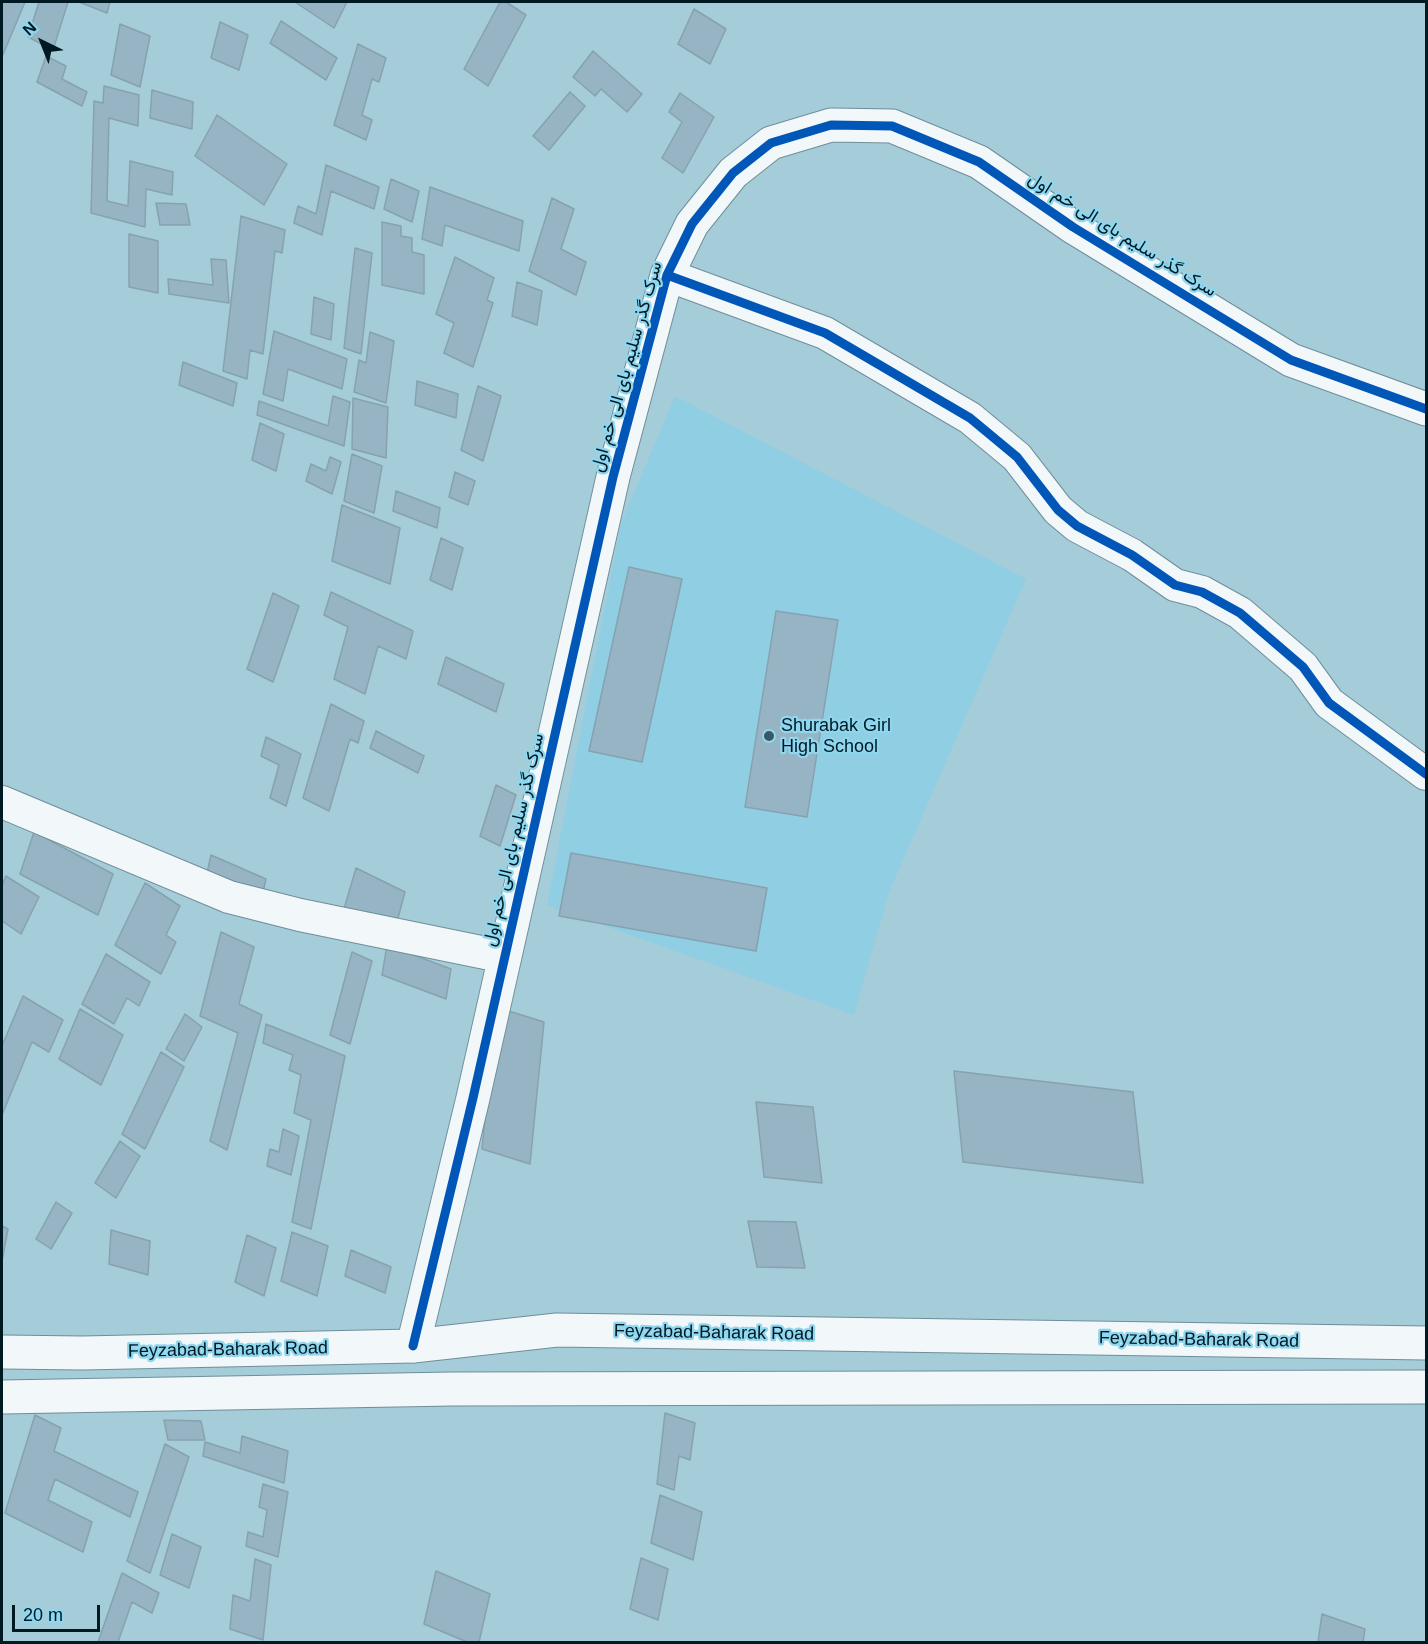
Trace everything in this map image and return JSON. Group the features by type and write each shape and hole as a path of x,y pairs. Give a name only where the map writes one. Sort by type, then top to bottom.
{"main road":[{"name":"سرک گذر سلیم بای الی خم اول","path":"413,1346 473,1098 613,477 667,275 692,225 733,173 771,143 831,125 892,126 979,162 1073,226 1291,360 1426,409"},
{"name":"Feyzabad-Baharak Road","path":"2,1352 83,1353 413,1346 557,1330 1426,1343"},
{"path":"2,1396 452,1389 1426,1387"}],"street":[{"path":"667,275 825,333 970,418 1017,457 1058,510 1077,526 1132,555 1175,585 1202,592 1240,613 1303,667 1329,703 1426,774"},
{"path":"2,802 229,897 300,915 505,957"}],"shaded area":[{"name":"Shurabak Girl High School","path":"675,396 1026,579 889,892 854,1015 547,905 621,524"}],"building":[{"path":"2,2 25,2 2,57"},
{"path":"39,2 68,2 53,50 28,37"},
{"path":"79,2 110,2 107,13"},
{"path":"295,2 347,2 334,28"},
{"path":"500,2 506,2 526,15 488,86 464,69"},
{"path":"694,9 726,29 710,64 678,44"},
{"path":"281,21 337,58 326,80 270,43"},
{"path":"220,22 248,35 239,70 211,58"},
{"path":"120,24 150,36 140,87 111,75"},
{"path":"358,44 386,58 379,82 372,79 362,115 372,120 366,140 334,125"},
{"path":"593,51 642,94 627,112 601,89 595,96 573,77"},
{"path":"46,56 66,66 62,79 87,92 82,106 37,82"},
{"path":"104,86 139,95 138,126 109,118 107,201 128,206 130,161 173,172 172,195 146,189 145,227 91,213 94,101 103,103"},
{"path":"152,90 193,102 192,129 150,118"},
{"path":"570,92 585,106 549,150 533,136"},
{"path":"680,93 714,117 683,173 662,158 682,122 669,112"},
{"path":"217,115 287,164 264,205 195,156"},
{"path":"326,165 379,187 374,209 331,191 322,235 294,223 298,206 316,214"},
{"path":"391,179 419,191 412,222 384,209"},
{"path":"430,187 523,221 519,251 445,225 442,246 422,239"},
{"path":"552,198 574,209 561,249 586,262 576,295 529,271"},
{"path":"156,203 186,204 190,225 160,225"},
{"path":"241,216 285,230 282,253 275,251 263,354 250,350 247,379 223,371"},
{"path":"382,222 401,226 401,236 412,238 412,252 424,255 424,294 382,285"},
{"path":"129,234 158,241 158,293 129,287"},
{"path":"355,248 372,253 361,354 344,348"},
{"path":"455,257 494,278 487,300 493,303 473,367 444,353 454,323 436,314"},
{"path":"211,259 226,260 229,303 169,294 168,279 213,285"},
{"path":"517,282 542,291 537,325 512,316"},
{"path":"314,297 334,304 331,340 311,334"},
{"path":"274,331 347,359 342,389 288,369 283,401 263,394"},
{"path":"370,332 394,341 386,403 354,392 359,360 366,363"},
{"path":"183,362 237,383 233,406 179,385"},
{"path":"417,381 458,394 456,418 415,405"},
{"path":"478,386 501,396 483,461 461,450"},
{"path":"333,396 350,402 344,446 257,415 259,401 328,426"},
{"path":"353,398 388,407 386,458 352,449"},
{"path":"260,423 284,434 276,471 252,460"},
{"path":"352,454 382,466 374,513 344,501"},
{"path":"330,457 341,462 332,494 306,481 311,464 326,471"},
{"path":"455,472 475,481 468,505 449,497"},
{"path":"396,491 440,508 437,528 393,511"},
{"path":"342,505 400,528 390,584 332,561"},
{"path":"441,538 463,548 452,590 430,580"},
{"path":"629,567 682,579 642,762 589,751"},
{"path":"331,592 413,631 406,659 378,646 365,694 334,679 348,627 324,615"},
{"path":"273,593 299,606 273,682 247,669"},
{"path":"776,611 838,620 807,817 745,807"},
{"path":"446,657 504,684 496,712 438,684"},
{"path":"331,704 364,721 358,743 350,739 329,811 303,798"},
{"path":"376,731 424,756 418,773 370,748"},
{"path":"266,737 301,754 286,806 270,798 279,765 261,756"},
{"path":"496,785 516,795 500,846 480,836"},
{"path":"34,832 113,874 98,915 20,874"},
{"path":"571,853 767,888 756,951 559,916"},
{"path":"211,855 266,879 262,897 207,873"},
{"path":"356,868 405,892 394,933 344,909"},
{"path":"6,876 39,897 21,934 2,921 2,886"},
{"path":"145,883 180,906 166,935 176,942 161,974 115,945"},
{"path":"221,932 254,947 239,1004 262,1015 227,1150 210,1141 238,1033 200,1016"},
{"path":"387,945 451,969 446,999 382,975"},
{"path":"352,952 372,961 350,1044 330,1035"},
{"path":"106,954 150,982 139,1006 127,998 114,1024 82,1004"},
{"path":"23,996 63,1020 49,1052 32,1042 2,1115 2,1046"},
{"path":"496,1007 544,1022 530,1164 482,1149"},
{"path":"80,1009 123,1035 101,1085 59,1059"},
{"path":"185,1014 202,1027 184,1061 166,1049"},
{"path":"266,1024 345,1056 311,1229 292,1222 311,1120 294,1113 301,1075 289,1070 293,1055 263,1043"},
{"path":"161,1052 184,1067 145,1149 122,1134"},
{"path":"954,1071 1133,1092 1143,1183 963,1162"},
{"path":"756,1102 813,1107 822,1183 764,1177"},
{"path":"283,1129 299,1136 291,1175 267,1166 270,1149 279,1152"},
{"path":"120,1141 140,1156 116,1198 95,1183"},
{"path":"56,1202 72,1213 51,1249 36,1239"},
{"path":"748,1221 796,1222 805,1268 757,1267"},
{"path":"2,1226 8,1229 2,1261"},
{"path":"111,1230 150,1241 148,1275 109,1264"},
{"path":"292,1232 328,1246 317,1296 281,1281"},
{"path":"247,1235 276,1248 264,1296 235,1282"},
{"path":"351,1250 391,1267 385,1293 345,1276"},
{"path":"665,1413 695,1423 690,1460 679,1456 674,1490 657,1484"},
{"path":"35,1415 61,1428 54,1451 138,1492 130,1517 55,1479 48,1500 92,1522 83,1552 5,1513"},
{"path":"164,1420 201,1421 205,1440 168,1440"},
{"path":"242,1436 288,1451 284,1483 203,1456 205,1442 240,1453"},
{"path":"165,1444 189,1457 150,1573 127,1561"},
{"path":"263,1484 288,1492 278,1557 246,1546 248,1532 263,1537 267,1510 259,1507"},
{"path":"660,1495 702,1512 693,1560 651,1543"},
{"path":"172,1534 201,1547 189,1588 160,1575"},
{"path":"641,1558 668,1569 658,1620 630,1609"},
{"path":"255,1559 271,1565 263,1640 230,1629 233,1595 250,1601"},
{"path":"436,1571 490,1594 479,1642 467,1642 424,1624"},
{"path":"122,1573 159,1593 152,1613 132,1602 118,1642 98,1642"},
{"path":"1322,1614 1365,1629 1363,1642 1318,1642"}],"cycle path":[{"path":"413,1346 473,1098 613,477 667,275 692,224 733,173 771,143 831,125 892,126 979,162 1073,227 1291,360 1426,409"},
{"path":"667,275 825,333 970,418 1017,457 1058,510 1077,526 1132,555 1175,585 1202,592 1240,613 1303,667 1329,703 1426,774"}],"place":[{"name":"Shurabak Girl High School","path":"769,736"}]}
